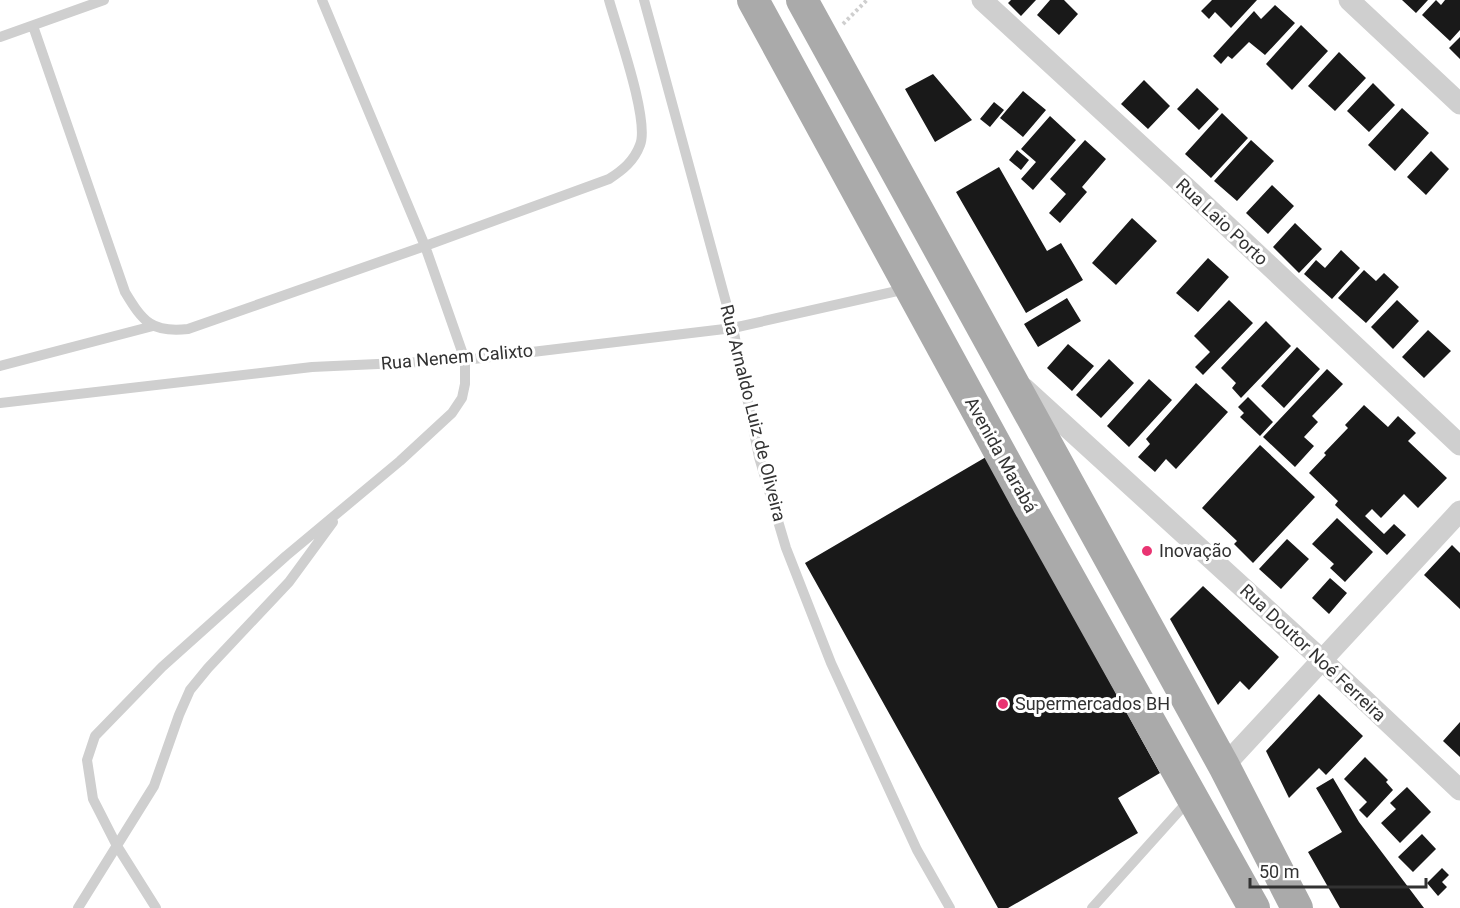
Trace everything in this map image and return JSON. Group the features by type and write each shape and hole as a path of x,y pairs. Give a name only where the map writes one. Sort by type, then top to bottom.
{"main road":[{"name":"Avenida Marabá","path":"753,0 1028,504 1254,908"},
{"path":"802,0 1224,766 1297,908"}],"street":[{"name":"Rua Laio Porto","path":"982,0 1200,200 1460,445"},
{"path":"1350,0 1460,104"},
{"name":"Rua Doutor Noé Ferreira","path":"1006,372 1321,659 1460,790"},
{"path":"1224,766 1460,511"}],"lane":[{"path":"0,37 104,0"},
{"path":"156,908 117,846 93,800 87,760 94,736 162,667 286,556 400,461 452,413 462,398 465,384 465,360 425,246 322,0"},
{"path":"33,26 125,292 137,312 153,326 170,331 189,329 425,246 609,179 622,171 634,159 641,143 643,129 640,108 609,0"},
{"name":"Rua Arnaldo Luiz de Oliveira","path":"644,0 733,328 759,457 786,548 831,663 917,849 950,908"},
{"name":"Rua Nenem Calixto","path":"0,403 312,367 465,360 733,328 910,288"},
{"path":"0,366 153,326"},
{"path":"78,908 154,786 190,690 290,582 341,510"},
{"path":"1092,908 1192,796"}],"building":[{"path":"1011,0 1036,0 1021,16 1008,3"},
{"path":"1050,0 1064,0 1078,14 1059,35 1037,15"},
{"path":"1212,0 1257,0 1231,28 1215,12 1209,19 1201,11"},
{"path":"1402,0 1428,0 1416,13"},
{"path":"1436,0 1441,5 1445,0 1460,0 1460,30 1450,41 1422,15"},
{"path":"1275,5 1295,23 1265,55 1249,42 1232,59 1228,56 1221,64 1213,56 1254,11 1261,19"},
{"path":"1301,25 1328,51 1292,90 1266,64"},
{"path":"1460,37 1460,59 1449,48"},
{"path":"1339,52 1366,78 1335,111 1308,86"},
{"path":"933,74 972,120 935,142 905,89"},
{"path":"1144,80 1170,106 1148,129 1121,104"},
{"path":"1373,83 1395,105 1369,132 1347,111"},
{"path":"1197,88 1219,109 1199,130 1177,109"},
{"path":"1023,91 1046,110 1023,137 1000,118"},
{"path":"994,102 1004,110 990,127 980,119"},
{"path":"1402,108 1429,133 1395,171 1368,145"},
{"path":"1222,113 1248,138 1211,178 1185,154"},
{"path":"1050,116 1076,140 1033,190 1021,179 1036,162 1021,149"},
{"path":"1085,140 1106,159 1082,187 1087,192 1060,223 1049,213 1066,194 1050,179"},
{"path":"1251,140 1274,161 1237,201 1214,181"},
{"path":"1017,150 1029,160 1021,170 1009,160"},
{"path":"1431,151 1449,169 1426,195 1407,177"},
{"path":"999,167 1047,251 1061,243 1083,280 1026,313 956,192"},
{"path":"1272,185 1294,206 1268,234 1246,213"},
{"path":"1132,218 1157,241 1116,285 1092,263"},
{"path":"1295,223 1322,249 1299,273 1273,247"},
{"path":"1341,250 1360,268 1332,299 1304,274 1316,260 1325,268"},
{"path":"1208,258 1229,277 1198,312 1176,293"},
{"path":"1364,270 1376,281 1384,273 1399,287 1366,323 1338,298"},
{"path":"1067,298 1081,321 1038,347 1024,324"},
{"path":"1229,300 1253,323 1203,375 1195,367 1210,352 1194,336"},
{"path":"1397,300 1419,321 1393,349 1371,327"},
{"path":"1266,321 1291,346 1241,398 1232,388 1236,383 1221,368"},
{"path":"1428,330 1451,351 1424,378 1402,357"},
{"path":"1068,344 1094,366 1072,391 1047,368"},
{"path":"1297,347 1320,369 1284,408 1261,386"},
{"path":"1109,359 1134,383 1101,418 1076,395"},
{"path":"1327,369 1343,384 1312,416 1318,422 1304,437 1314,446 1295,467 1263,437"},
{"path":"1149,379 1172,400 1129,447 1107,426"},
{"path":"1196,383 1228,412 1176,469 1166,459 1155,472 1138,457 1150,444 1146,439"},
{"path":"1248,397 1273,422 1260,436 1240,417 1244,413 1238,407"},
{"path":"1364,405 1388,427 1398,416 1416,433 1408,441 1447,478 1418,508 1404,494 1381,518 1372,509 1365,516 1384,534 1394,524 1406,535 1387,555 1335,505 1338,501 1309,473 1348,428 1345,425"},
{"path":"1260,445 1315,497 1253,563 1234,544 1237,541 1202,508"},
{"name":"Supermercados BH","path":"986,457 1160,773 1118,798 1138,833 1008,908 998,908 805,563"},
{"path":"1337,518 1373,552 1345,582 1330,568 1334,564 1312,544"},
{"path":"1287,539 1309,559 1281,589 1259,569"},
{"path":"1452,545 1460,553 1460,609 1424,575"},
{"path":"1330,578 1347,593 1329,614 1312,598"},
{"path":"1203,586 1279,657 1249,690 1240,681 1218,705 1170,619"},
{"path":"1319,694 1363,736 1326,775 1319,768 1289,798 1266,751"},
{"path":"1460,722 1460,757 1443,741"},
{"path":"1365,757 1388,780 1386,782 1393,790 1367,818 1359,810 1367,802 1344,779"},
{"path":"1333,778 1359,822 1424,908 1340,908 1308,852 1342,832 1316,788"},
{"path":"1407,787 1431,812 1400,843 1381,823 1396,809 1390,803"},
{"path":"1422,834 1436,849 1413,872 1398,857"},
{"path":"1442,868 1449,875 1442,882 1447,887 1438,896 1427,883"}],"place":[{"name":"Inovação","path":"1147,551"},
{"name":"Supermercados BH","path":"1003,704"}]}
